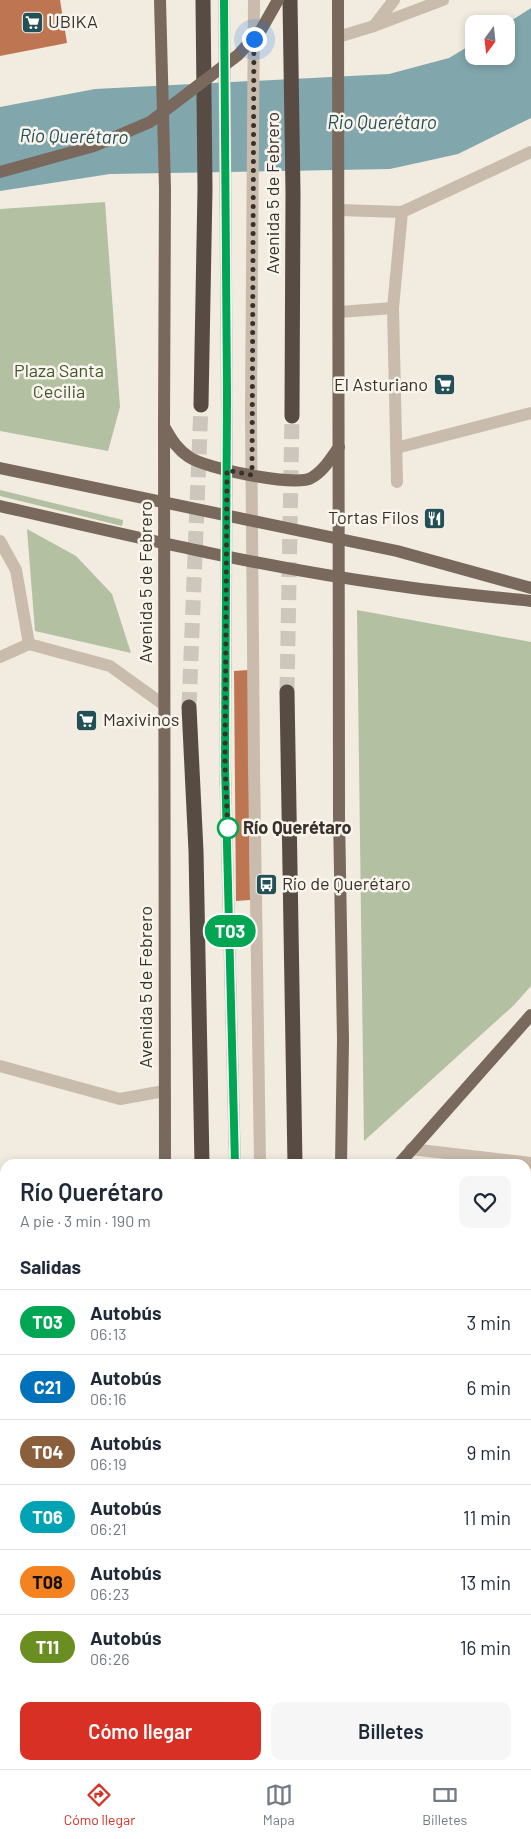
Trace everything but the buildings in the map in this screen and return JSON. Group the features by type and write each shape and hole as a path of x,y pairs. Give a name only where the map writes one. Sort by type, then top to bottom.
{"highway":[{"path":"201,406 205,189 203,0"},
{"name":"Avenida 5 de Febrero","path":"290,0 293,192 292,416"},
{"path":"287,692 296,1159"},
{"path":"189,707 196,851 202,1159"}],"main road":[{"name":"Avenida 5 de Febrero","path":"160,0 165,189 165,1159"},
{"path":"0,172 94,146 150,122 238,55 261,30 278,0"},
{"path":"338,0 339,816 343,1040 341,1159"},
{"path":"164,426 176,447 190,458 204,465 284,480 310,479 320,471 338,447"},
{"path":"0,468 397,550 531,588"},
{"path":"0,506 165,544 252,561 392,585 531,601"},
{"path":"403,1159 531,1015"}],"street":[{"path":"224,0 227,470 225,765 235,1159"},
{"path":"254,0 252,561 260,1159"},
{"path":"374,26 394,0"},
{"path":"338,37 374,26 443,0"},
{"path":"339,210 402,212 531,152"},
{"path":"397,482 393,308 402,212"},
{"path":"339,312 393,308"},
{"path":"396,448 531,413"},
{"path":"0,541 16,570 29,644"},
{"path":"0,657 29,644 110,666 164,705"},
{"path":"0,1066 120,1099 164,1091"},
{"path":"411,1150 494,1159"}],"green space":[{"name":"Plaza Santa Cecilia","path":"105,202 120,407 108,451 0,431 0,209"},
{"path":"0,490 123,520 122,526 0,496"},
{"path":"27,529 76,556 112,594 131,653 35,631"},
{"path":"357,610 531,642 531,986 514,1005 364,1141"}],"water":[{"name":"Rio Querétaro","path":"531,8 531,118 458,154 390,169 110,174 0,191 0,107 95,89 389,74 449,58 465,48 465,65 515,65 515,18"}],"tunnel":[{"path":"189,707 201,405"},
{"path":"287,692 292,416"}],"bus line":[{"name":"T03","path":"224,0 227,395 225,765 235,1159"}],"place":[{"name":"UBIKA","path":"32,22"},
{"name":"El Asturiano","path":"444,385"},
{"name":"Tortas Filos","path":"435,518"},
{"name":"Maxivinos","path":"87,720"},
{"name":"Río Querétaro","path":"228,828"},
{"name":"Río de Querétaro","path":"266,884"}],"route":[{"path":"228,828 228,835 225,765 227,470 252,475 254,39"}]}
